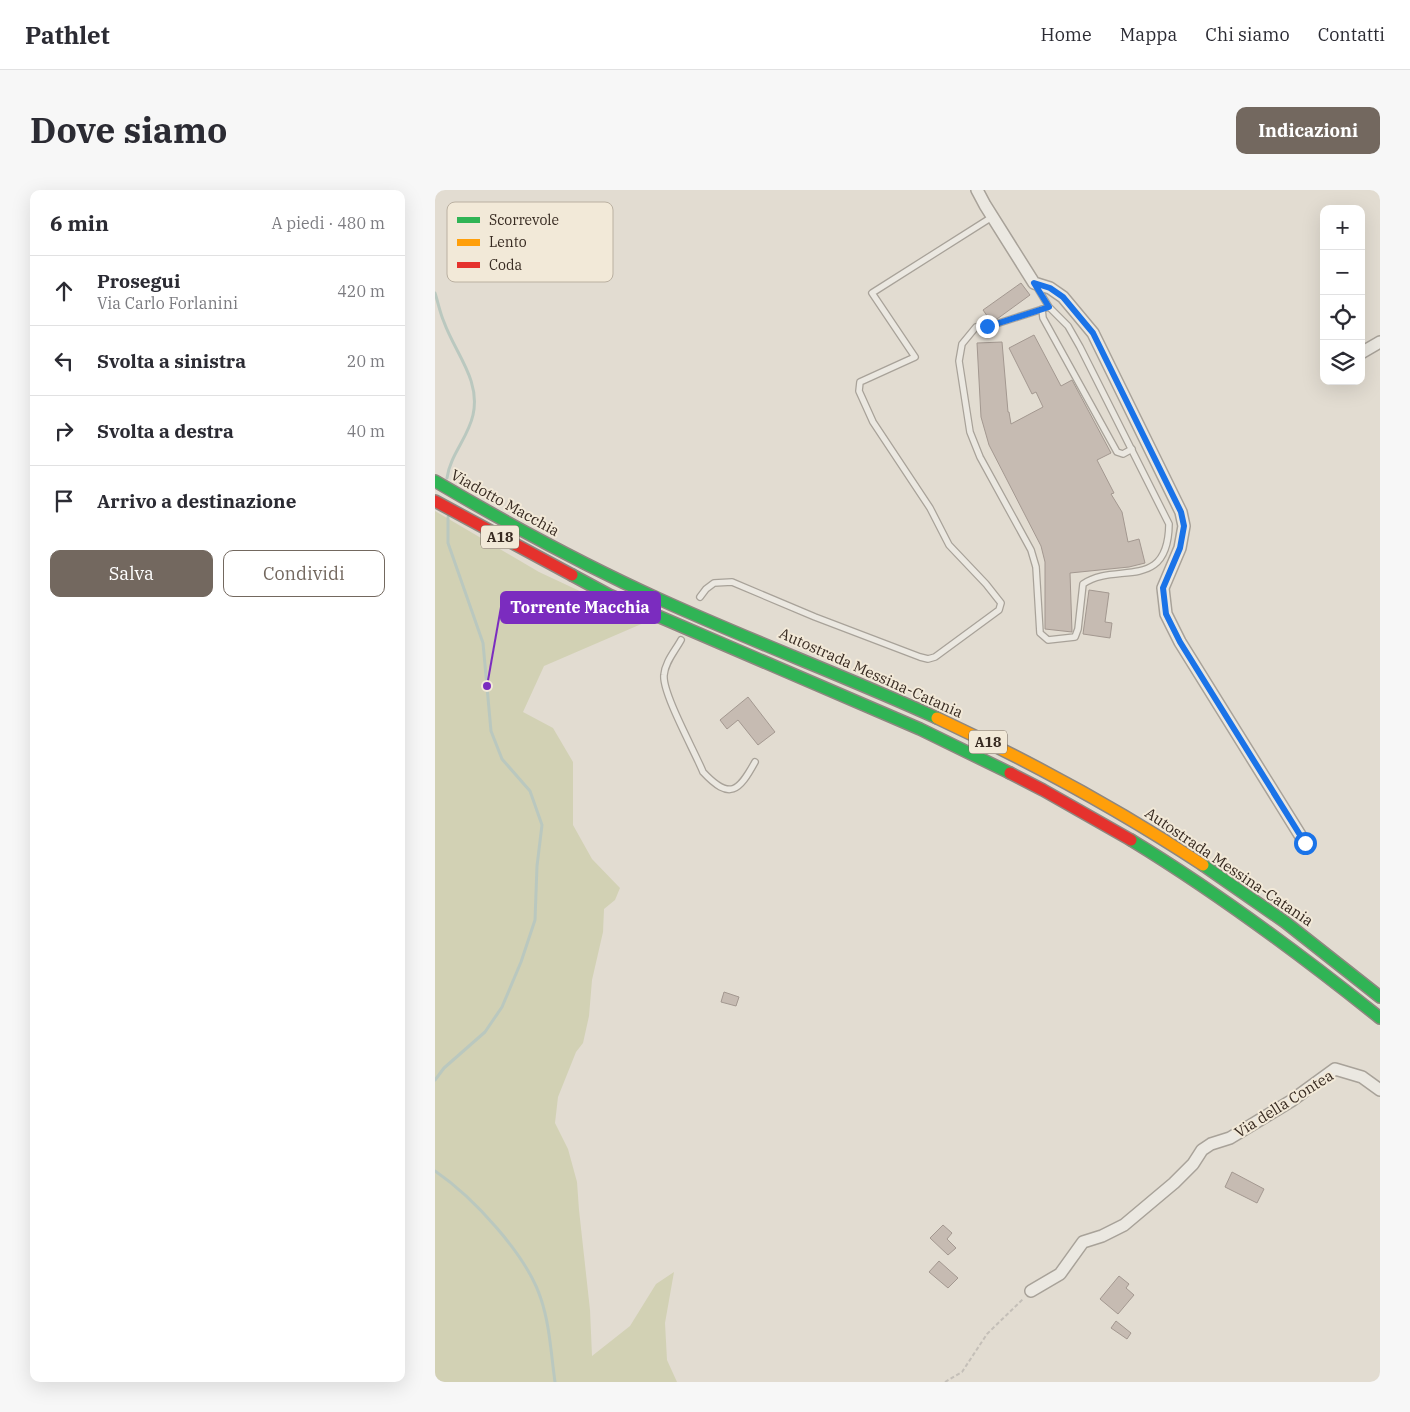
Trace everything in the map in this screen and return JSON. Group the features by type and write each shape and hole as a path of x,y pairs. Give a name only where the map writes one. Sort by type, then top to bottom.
{"highway":[{"name":"Viadotto Macchia","path":"435,481 561,551"},
{"name":"Autostrada Messina-Catania","path":"435,501 609,595 952,743 1073,805 1146,848 1220,896 1300,954 1380,1018"},
{"name":"Autostrada Messina-Catania","path":"561,551 616,579 975,736 1081,790 1155,834 1221,877 1310,940 1380,997"}],"street":[{"path":"977,190 1034,283 1050,288 1063,297 1093,333 1181,512 1184,526 1180,548 1163,588 1166,614 1180,642 1305,843"},
{"path":"1365,350 1380,342"},
{"name":"Via della Contea","path":"1031,1291 1060,1274 1083,1242 1102,1236 1125,1225 1174,1183 1193,1164 1202,1150 1211,1144 1230,1138 1291,1102 1335,1069 1362,1077 1380,1090"}],"lane":[{"path":"700,597 714,583 732,582 815,617 928,659 935,657 999,610 1001,603 986,584 949,545 930,508 873,422 859,391 860,382 915,357 872,293 992,217"},
{"path":"1034,283 1049,307 1068,326 1080,347 1169,524 1164,551 1152,566 1135,572 1092,578 1083,584 1078,629 1075,637 1048,640 1040,633 1037,576 1031,550 993,481 970,432 959,361 962,344 976,327 999,323 1049,307"},
{"path":"1042,309 1043,318 1117,452 1123,454 1132,449"},
{"path":"683,627 705,630"},
{"path":"719,636 736,650"},
{"path":"681,640 666,667 664,677 669,699 703,772 720,786 729,789 737,788 744,782 755,762"}],"path":[{"path":"945,1382 962,1372 987,1334 1031,1291"}],"green space":[{"path":"435,511 539,572 646,622 544,666 523,712 553,728 573,762 573,825 592,859 620,888 615,900 604,909 603,932 592,980 589,1016 583,1043 576,1052 558,1097 555,1123 568,1149 577,1182 590,1310 592,1356 630,1326 656,1284 674,1272 665,1323 667,1360 677,1382 435,1382"}],"building":[{"path":"1021,283 1030,295 997,319 990,320 983,310"},
{"path":"1034,335 1061,386 1072,380 1111,453 1097,460 1114,493 1111,494 1122,512 1128,542 1139,539 1145,563 1129,567 1070,573 1072,632 1045,629 1045,562 1041,546 989,445 981,417 977,343 1002,342 1008,412 1011,424 1043,407 1036,392 1032,394 1009,348"},
{"path":"1089,590 1109,593 1105,622 1112,623 1110,638 1083,634"},
{"path":"748,697 775,732 758,745 738,720 727,729 720,720"},
{"path":"724,992 739,997 736,1006 721,1002"},
{"path":"1232,1172 1264,1189 1257,1203 1225,1187"},
{"path":"943,1225 952,1233 947,1239 956,1248 948,1255 930,1238"},
{"path":"939,1261 958,1278 948,1288 929,1272"},
{"path":"1119,1276 1129,1284 1126,1288 1134,1295 1118,1314 1100,1299"},
{"path":"1116,1321 1131,1333 1127,1339 1111,1328"}],"waterway":[{"path":"435,293 441,315 466,367 475,402 471,423 452,462 447,478"},
{"path":"435,1080 444,1068 485,1032 502,1007 521,962 535,920 537,866 542,825 530,791 502,759 491,731 483,643 448,543 448,517"},
{"path":"435,1171 482,1211 524,1264 534,1282 544,1309 555,1382"}],"traffic: fast":[{"path":"435,481 545,543 630,586 937,718"},
{"path":"572,575 609,595 920,729 1010,773"},
{"path":"1131,840 1195,881 1258,925 1380,1018"},
{"path":"1203,865 1285,922 1380,997"}],"traffic: slow":[{"path":"937,718 1073,787 1139,824 1203,865"}],"traffic: jam":[{"path":"435,501 572,575"},
{"path":"1010,773 1131,840"}],"place":[{"name":"Torrente Macchia","path":"487,686"}],"route":[{"path":"987,326 1049,307 1034,283 1050,288 1063,297 1093,333 1181,512 1184,526 1180,548 1163,588 1166,614 1180,642 1305,843"}]}
